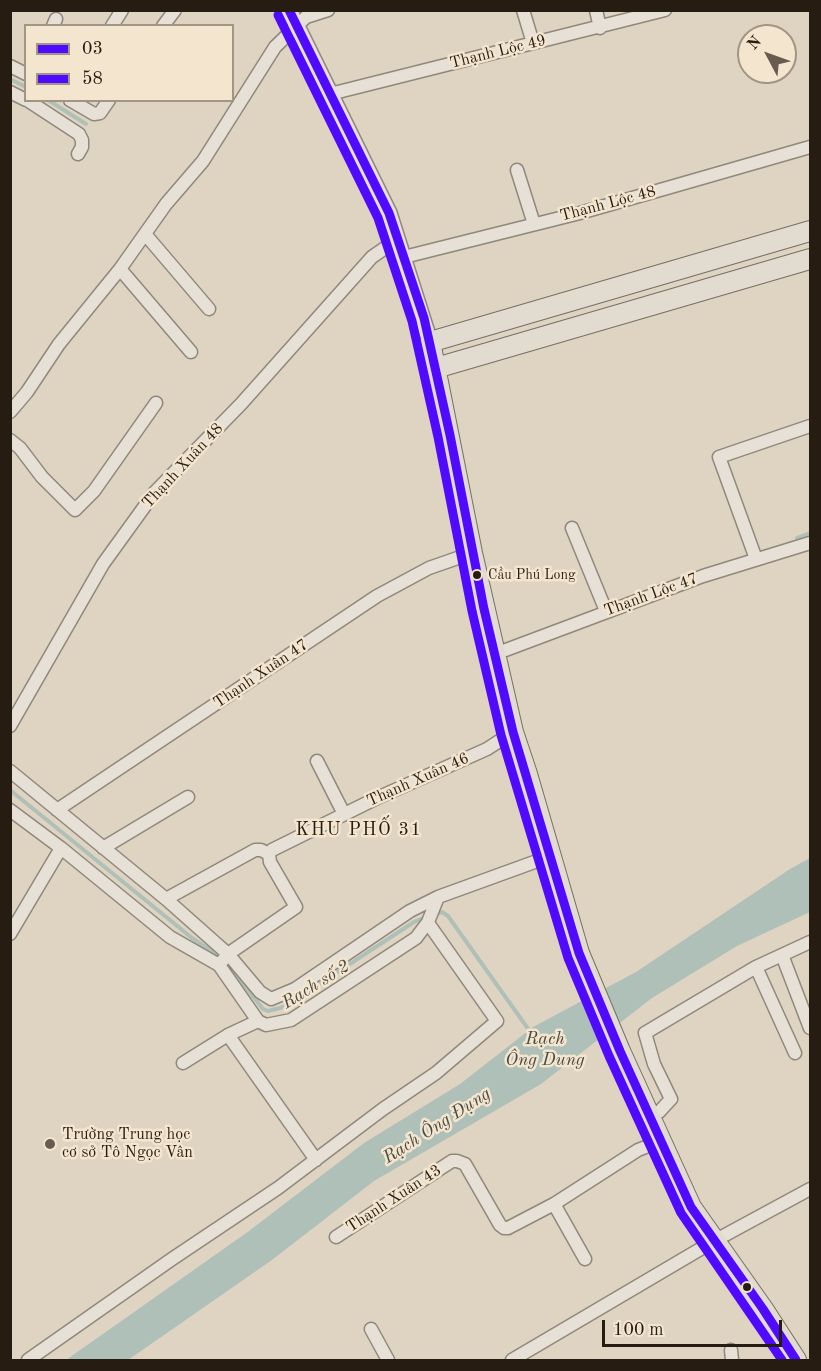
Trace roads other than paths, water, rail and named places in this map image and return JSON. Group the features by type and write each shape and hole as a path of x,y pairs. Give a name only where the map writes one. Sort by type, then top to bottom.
{"main road":[{"path":"796,1360 691,1207 620,1051 579,953 513,732 472,553 430,342 810,231"},
{"path":"436,368 810,259"}],"street":[{"path":"113,24 122,10"},
{"path":"164,24 175,10"},
{"path":"289,10 389,213 430,342"},
{"path":"10,412 27,392 58,344 120,269 166,204 203,161 274,47 306,17 328,10"},
{"path":"523,10 532,43"},
{"path":"596,10 600,28"},
{"name":"Thạnh Lộc 49","path":"330,94 665,10"},
{"path":"10,66 24,73"},
{"path":"10,92 24,99"},
{"path":"29,102 80,134 82,147 78,154"},
{"path":"73,102 94,114 100,113 108,102"},
{"name":"Thạnh Lộc 48","path":"404,257 603,207 810,147"},
{"path":"517,170 534,224"},
{"path":"145,234 209,309"},
{"name":"Thạnh Xuân 48","path":"10,726 103,564 155,492 241,404 372,257 399,239"},
{"path":"120,269 191,352"},
{"path":"10,440 20,448 42,477 75,510 94,491 156,403"},
{"path":"756,560 719,457 810,426"},
{"path":"572,528 606,611"},
{"name":"Thạnh Lộc 47","path":"495,654 703,576 810,543"},
{"name":"Thạnh Xuân 47","path":"57,810 377,596 429,568 472,553"},
{"name":"Thạnh Xuân 46","path":"269,855 272,850 283,843 487,749 513,732"},
{"path":"316,760 344,814"},
{"path":"10,771 166,899 228,954 266,997 271,999 296,989 410,910 436,903 551,856"},
{"path":"104,848 188,797"},
{"path":"10,810 61,848 170,937 219,965 258,1020 266,1025 291,1020 416,938 428,922 436,903"},
{"path":"10,934 61,848"},
{"path":"166,899 255,850 261,850 269,855 270,862 296,907 228,954 219,965"},
{"path":"28,1360 278,1188 436,1072 497,1021 428,922"},
{"path":"649,1113 659,1112 671,1099 654,1064 645,1034 756,967 810,942"},
{"path":"782,955 810,1028"},
{"path":"756,967 795,1053"},
{"path":"183,1063 228,1035 258,1020"},
{"path":"228,1035 316,1160"},
{"path":"585,1259 554,1204 638,1150 661,1141"},
{"name":"Thạnh Xuân 43","path":"336,1237 452,1161 465,1164 500,1225 504,1228 554,1204"},
{"path":"512,1360 714,1241 810,1189"},
{"path":"371,1329 388,1360"}],"water":[{"name":"Rạch Ông Dung","path":"810,858 810,912 737,946 652,998 541,1084 374,1181 272,1260 128,1360 66,1360 249,1231 364,1143 460,1084 533,1027 636,972"}],"waterway":[{"path":"10,79 24,86"},
{"path":"51,102 86,124"},
{"path":"797,538 810,533"},
{"name":"Rạch số 2","path":"10,790 192,938 216,954 228,965 263,1009 268,1011 284,1007 414,922 428,916"},
{"name":"Rạch số 2","path":"435,914 442,912 448,916 531,1033"}],"place":[{"name":"Cầu Phú Long","path":"477,575"},
{"name":"Trường Trung học cơ sở Tô Ngọc Vân","path":"50,1144"}],"district":[{"name":"KHU PHỐ 31","path":"359,830"}],"water label":[{"name":"Rạch Ông Đụng","path":"437,1126"}]}
